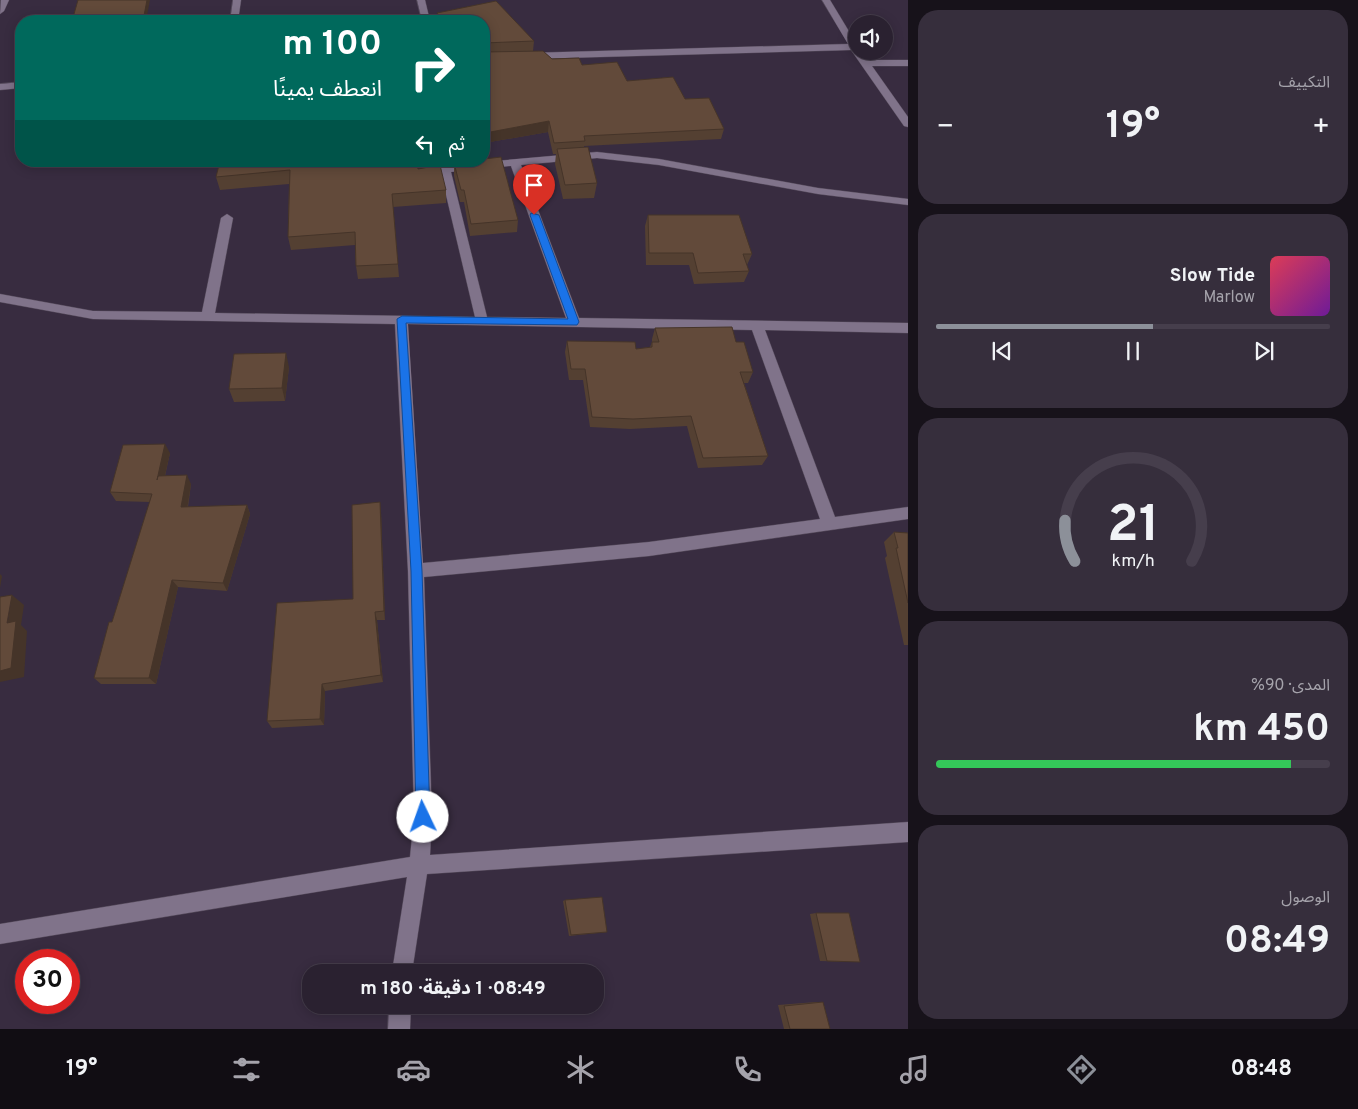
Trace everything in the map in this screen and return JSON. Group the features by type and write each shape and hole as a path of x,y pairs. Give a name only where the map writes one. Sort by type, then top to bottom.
{"street":[{"path":"0,12 5,0"},
{"path":"235,15 236,0"},
{"path":"421,0 425,15"},
{"path":"826,0 848,36"},
{"path":"513,57 848,49"},
{"path":"864,60 908,124"},
{"path":"866,63 908,63"},
{"path":"0,87 15,86"},
{"path":"490,163 597,155 700,168 818,191 908,202"},
{"path":"515,162 574,322"},
{"path":"445,167 482,321"},
{"path":"208,316 226,218"},
{"path":"0,298 93,314 908,328"},
{"path":"402,319 416,571 423,817 419,865 403,964"},
{"path":"757,325 830,525"},
{"path":"416,571 649,549 908,513"},
{"path":"0,934 419,865 908,832"},
{"path":"399,1029 400,1014"}],"building":[{"path":"78,0 147,0 144,15 74,15"},
{"path":"496,1 534,41 490,43 490,15 439,15 437,13"},
{"path":"543,51 552,59 579,58 582,65 617,62 627,81 673,77 685,99 709,98 724,129 584,136 585,141 554,143 549,121 490,132 490,52"},
{"path":"588,147 597,183 565,185 557,149"},
{"path":"501,157 518,220 471,224 464,190 461,190 455,167 490,167 490,158"},
{"path":"218,167 418,167 418,169 440,167 446,190 392,194 398,264 356,266 355,232 288,237 290,170 216,177"},
{"path":"648,215 739,215 752,254 743,254 749,271 698,273 693,253 649,253"},
{"path":"732,327 736,342 744,342 753,372 740,372 768,456 703,458 691,416 633,419 592,417 585,369 571,369 567,341 635,342 636,349 652,347 652,342 659,342 655,328"},
{"path":"286,353 282,388 229,389 234,354"},
{"path":"165,444 157,480 158,476 187,475 181,507 247,505 223,583 172,580 149,678 94,678 109,622 112,622 152,494 110,492 123,445"},
{"path":"380,502 384,611 375,612 381,675 322,684 320,719 267,721 277,603 353,599 352,505"},
{"path":"894,532 908,533 908,603 896,548 898,548"},
{"path":"12,595 7,623 16,621 11,668 0,671 0,597"},
{"path":"602,897 607,932 571,935 565,900"},
{"path":"816,913 849,913 860,962 827,961"},
{"path":"823,1002 830,1029 790,1029 784,1006"}],"route":[{"path":"423,817 416,571 402,319 574,322 534,215"}]}
